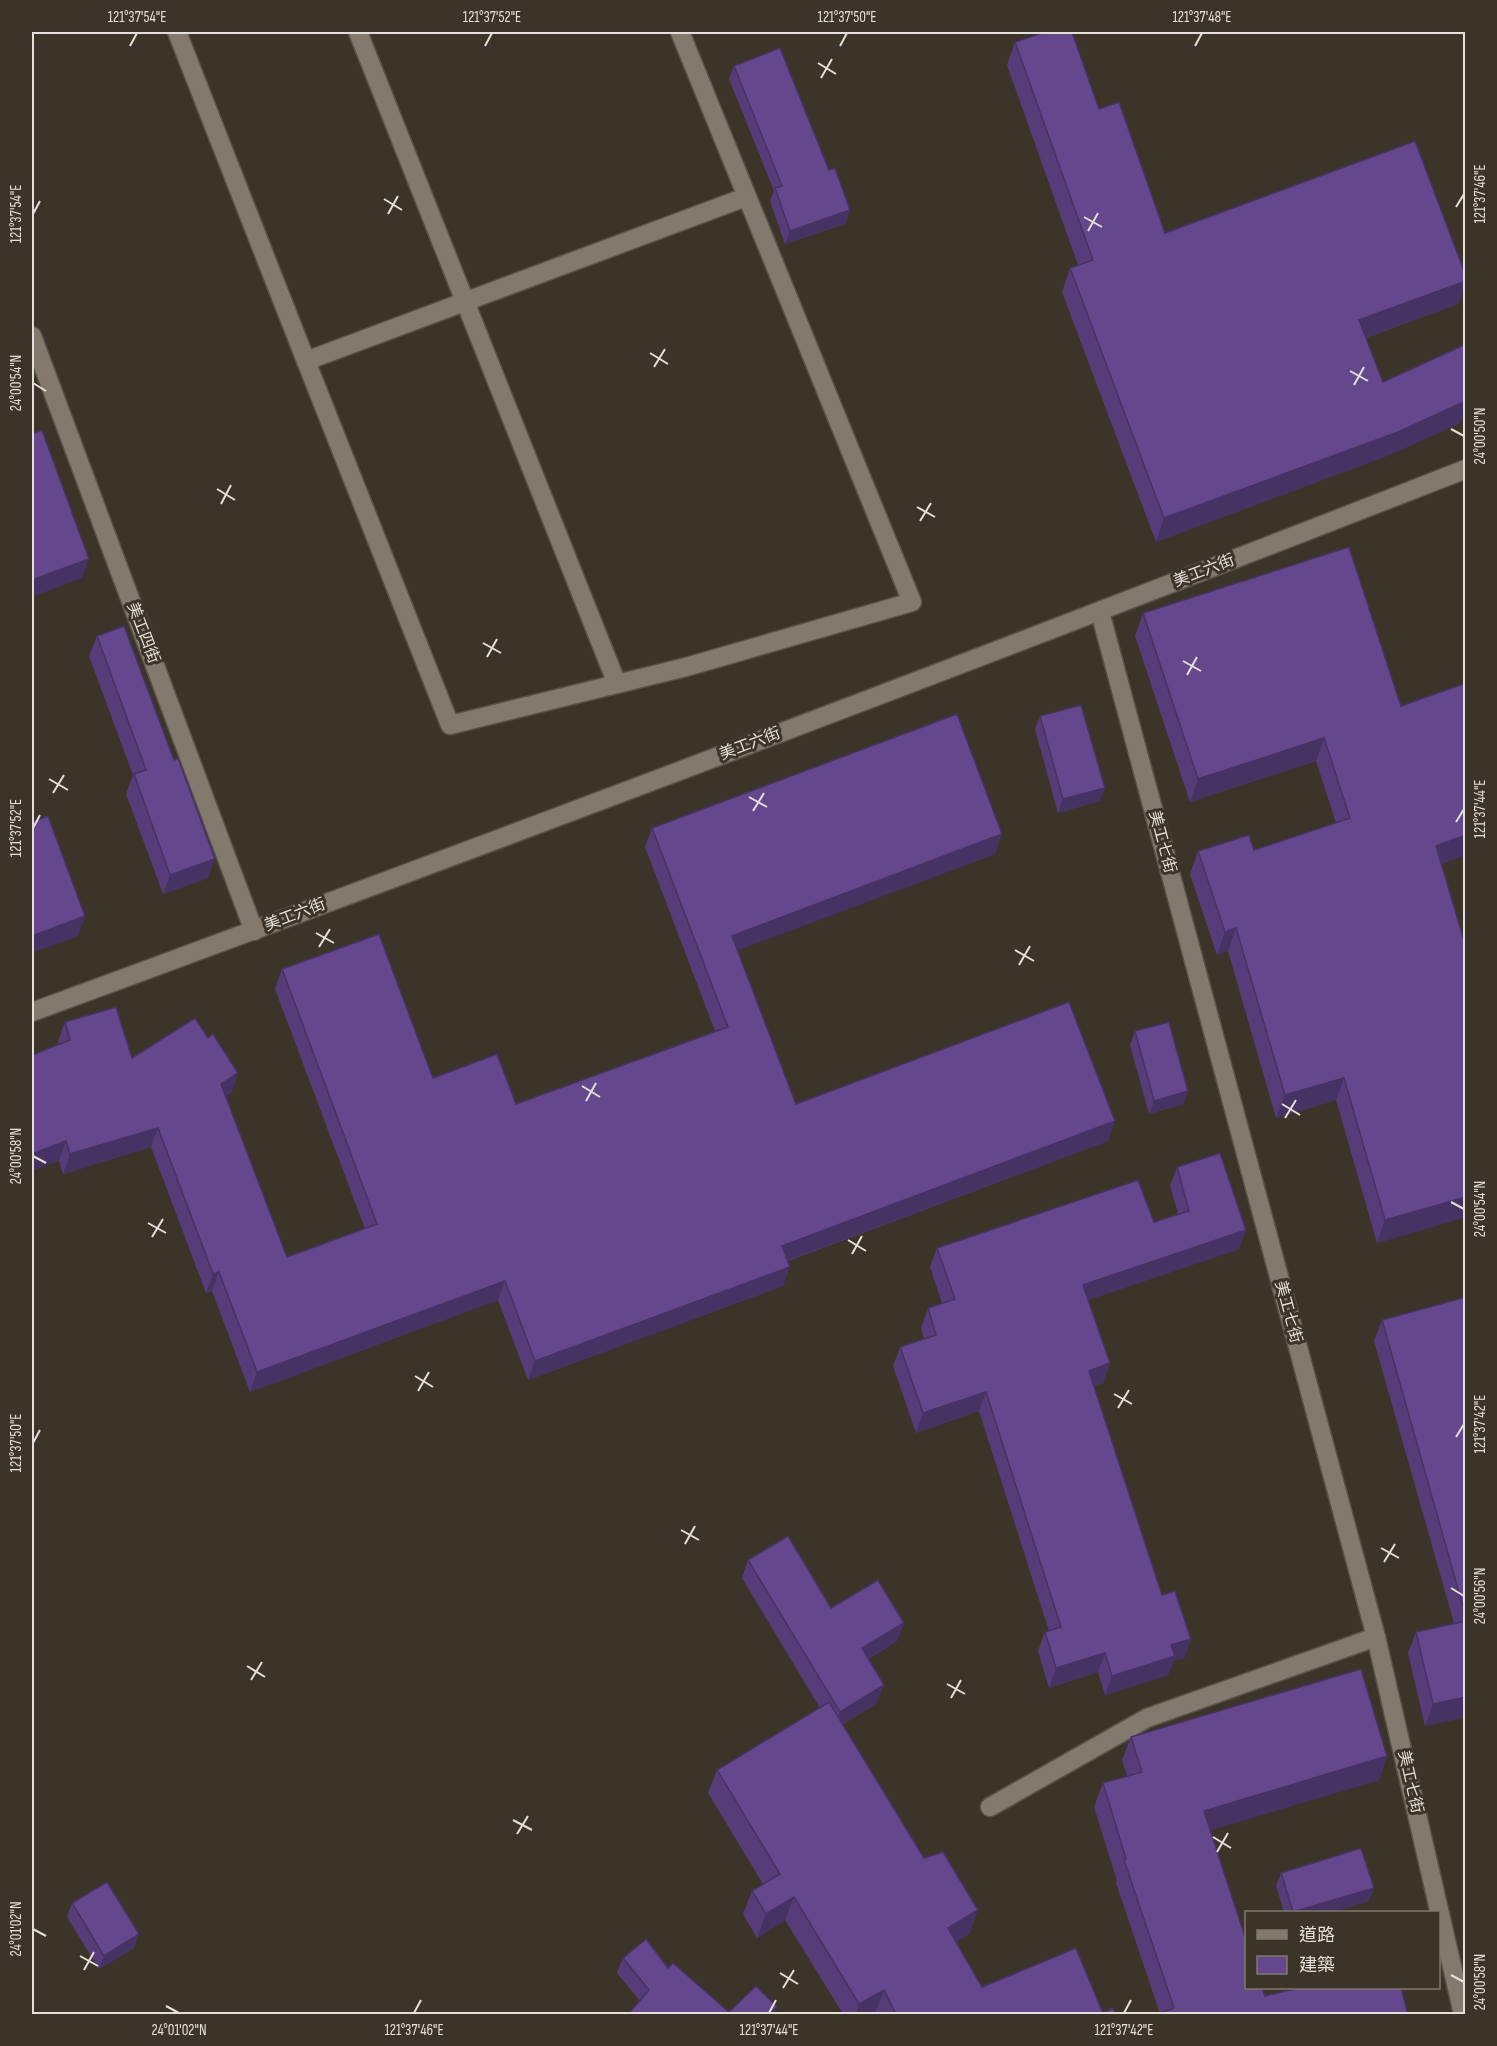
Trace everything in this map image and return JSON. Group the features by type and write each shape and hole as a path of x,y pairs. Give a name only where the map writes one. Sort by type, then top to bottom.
{"street":[{"path":"177,32 450,725 697,663 912,602 680,32"},
{"path":"358,32 617,684"},
{"path":"306,361 746,197"},
{"name":"美工四街","path":"32,336 254,931"},
{"name":"美工六街","path":"32,1012 254,931 1100,612 1466,469"},
{"name":"美工七街","path":"1100,612 1376,1637 1439,1911"},
{"path":"990,1807 1147,1718 1376,1637"},
{"name":"美工七街","path":"1440,1914 1463,2014"}],"building":[{"path":"1045,32 1072,32 1099,109 1119,102 1165,233 1415,141 1466,281 1359,320 1383,382 1466,344 1466,401 1398,432 1164,518 1070,268 1093,260 1015,42"},
{"path":"780,48 829,170 835,168 850,210 790,231 775,188 782,186 734,66"},
{"path":"42,430 89,559 32,580 32,434"},
{"path":"1349,547 1401,706 1466,683 1466,835 1436,846 1466,947 1466,1197 1385,1220 1344,1078 1285,1095 1236,928 1225,932 1198,851 1249,835 1254,850 1350,818 1324,738 1198,779 1143,613"},
{"path":"124,626 174,760 178,758 215,859 170,875 134,774 146,770 97,636"},
{"path":"1081,705 1105,788 1063,799 1040,716"},
{"path":"957,714 1002,834 732,936 796,1104 1069,1002 1115,1121 782,1246 790,1267 535,1361 505,1281 257,1372 219,1272 213,1274 158,1128 70,1154 66,1141 32,1154 32,1055 70,1040 65,1022 116,1007 132,1058 195,1018 208,1038 213,1034 238,1073 221,1084 287,1257 377,1224 282,969 379,934 433,1078 497,1054 516,1104 728,1027 652,828"},
{"path":"48,816 85,916 32,936 32,822"},
{"path":"1169,1022 1188,1091 1154,1101 1135,1031"},
{"path":"1220,1153 1246,1230 1083,1285 1110,1363 1089,1371 1162,1595 1175,1591 1191,1639 1171,1645 1175,1656 1112,1676 1105,1653 1056,1668 1045,1632 1061,1627 986,1392 923,1413 900,1347 936,1335 928,1308 955,1299 937,1248 1138,1180 1154,1222 1189,1211 1177,1167"},
{"path":"1466,1297 1466,1617 1382,1320"},
{"path":"788,1536 831,1608 878,1580 904,1623 862,1648 884,1685 840,1712 748,1560"},
{"path":"1466,1621 1466,1697 1433,1704 1416,1632"},
{"path":"1361,1669 1387,1756 1204,1811 1245,1937 1245,1989 1262,1989 1265,1996 1295,1989 1401,1989 1408,2014 1158,2014 1174,2008 1124,1860 1126,1859 1103,1783 1142,1772 1131,1737"},
{"path":"829,1702 924,1858 943,1852 978,1910 948,1928 982,1987 1076,1948 1103,2013 1113,2008 1116,2014 896,2014 884,1990 859,2004 794,1897 766,1914 752,1891 780,1874 717,1770"},
{"path":"1361,1848 1374,1888 1293,1911 1281,1873"},
{"path":"107,1882 139,1934 104,1956 72,1903"},
{"path":"646,1939 668,1968 673,1963 729,2012 756,1986 777,2007 769,2014 633,2014 630,2012 649,1990 623,1958"}]}
